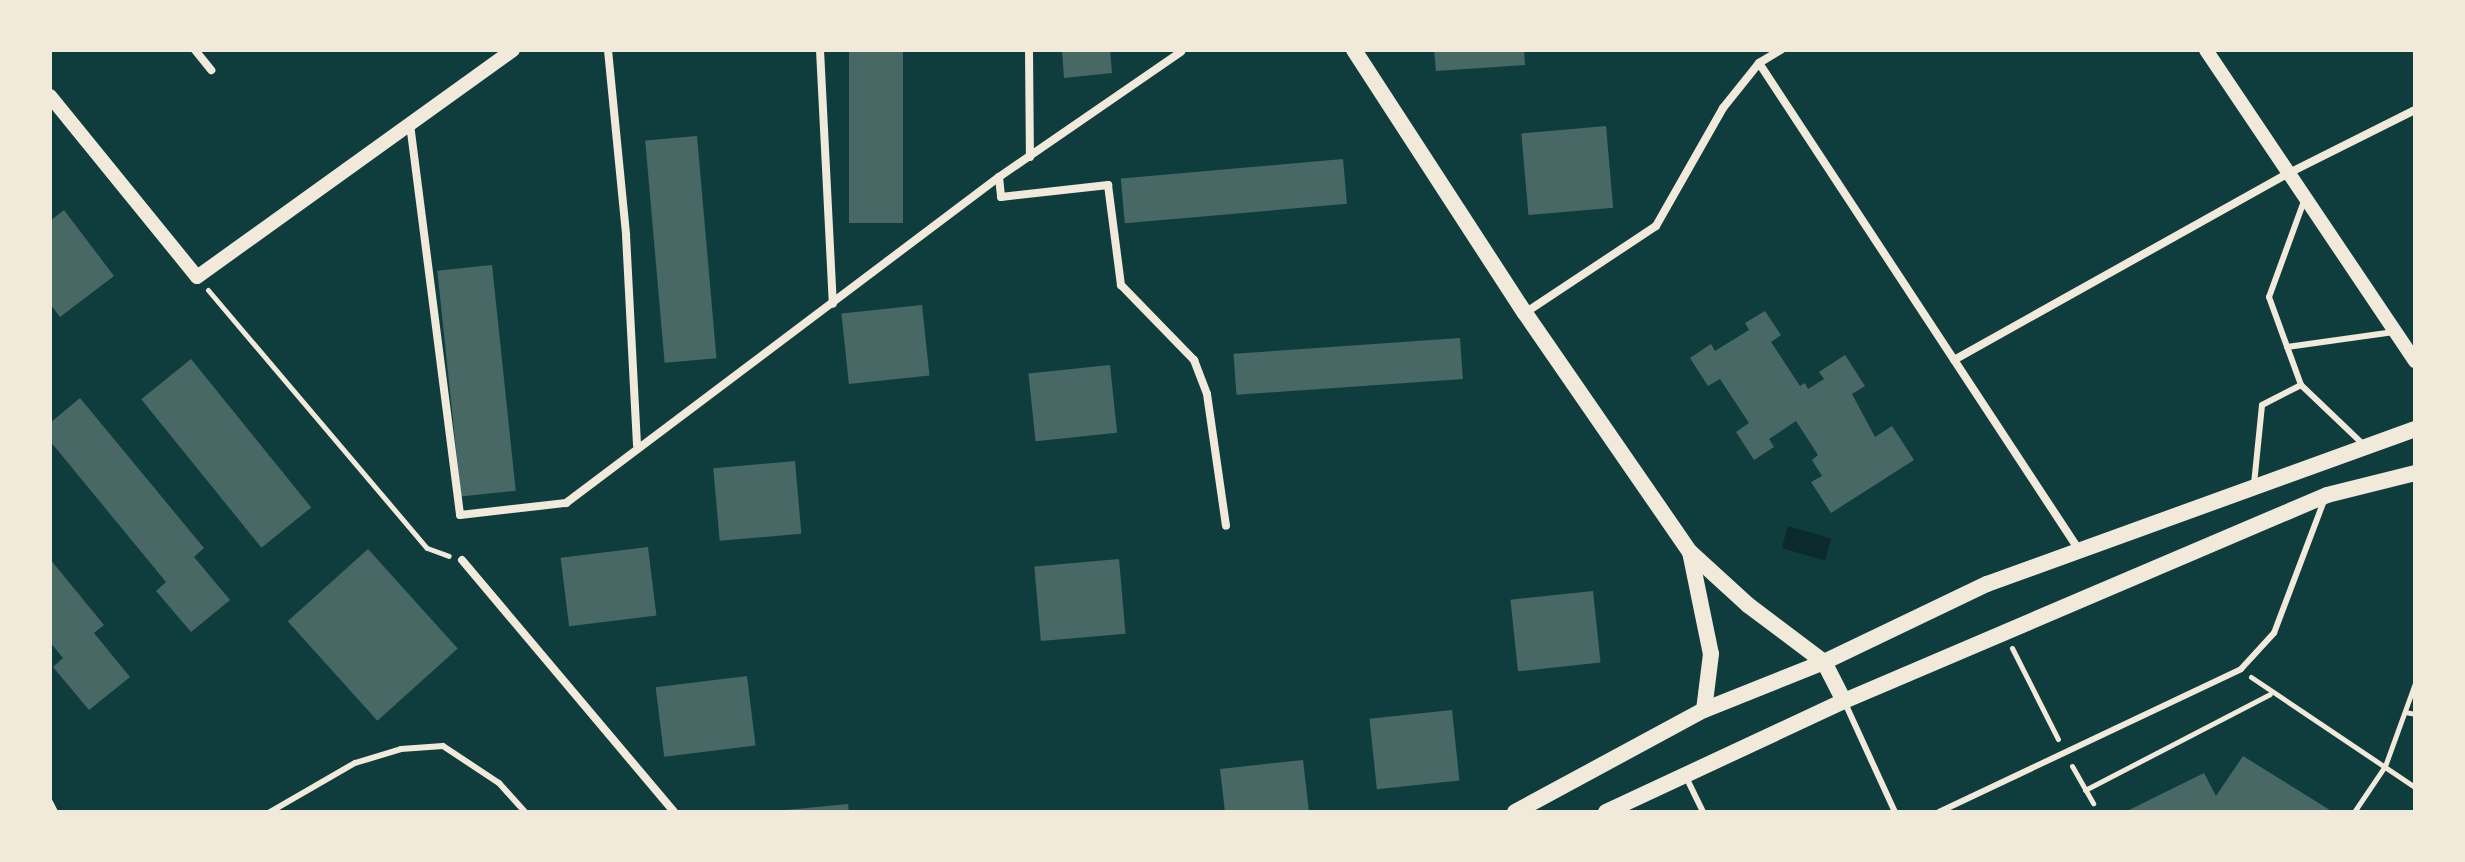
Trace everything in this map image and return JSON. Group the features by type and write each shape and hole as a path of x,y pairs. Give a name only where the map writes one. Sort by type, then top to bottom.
{"main road":[{"path":"1354,50 1525,313 1690,552 1748,605 1824,662 1844,701"},
{"path":"1515,812 1704,710 1824,662 1987,584 2253,492 2415,429"},
{"path":"1606,812 1844,701 2327,495 2415,473"},
{"path":"1690,552 1711,654 1704,710"}],"street":[{"path":"195,50 211,70"},
{"path":"50,96 197,277 513,50"},
{"path":"608,50 626,235 637,445"},
{"path":"820,50 833,304"},
{"path":"1029,50 1030,157"},
{"path":"1525,313 1656,226 1723,108 1759,63 1781,50"},
{"path":"2206,50 2415,361"},
{"path":"410,124 460,515 566,503 637,445 833,304 999,177 1181,52"},
{"path":"1759,63 2079,550"},
{"path":"1954,360 2289,173 2415,110"},
{"path":"999,177 1001,197 1108,185 1121,285 1194,360 1207,394 1226,526"},
{"path":"462,560 674,812"}],"lane":[{"path":"2305,198 2269,297 2301,385 2367,448"},
{"path":"2287,347 2395,332"},
{"path":"2253,492 2262,405 2301,385"},
{"path":"1939,812 2241,669 2274,633 2327,495"},
{"path":"1844,701 1895,812"},
{"path":"270,812 355,763 401,749 443,746 499,783 525,812"},
{"path":"1685,774 1703,812"},
{"path":"50,802 55,812"}],"path":[{"path":"197,277 427,548 462,560"},
{"path":"2244,671 2270,694 2415,787"},
{"path":"2354,812 2385,766 2415,683"},
{"path":"2085,790 2270,694"},
{"path":"2405,712 2415,714"}],"water":[{"path":"1788,526 1831,538 1825,561 1782,548"}],"building":[{"path":"849,50 903,50 903,223 849,223"},
{"path":"1062,50 1110,50 1112,73 1064,78"},
{"path":"1434,50 1524,50 1525,65 1436,71"},
{"path":"1606,126 1613,208 1528,215 1521,133"},
{"path":"697,136 716,358 665,363 645,141"},
{"path":"1343,159 1347,204 1125,223 1121,178"},
{"path":"64,210 114,276 60,317 50,304 50,221"},
{"path":"492,265 516,491 461,497 437,271"},
{"path":"922,305 929,376 849,384 841,313"},
{"path":"1765,311 1781,335 1771,342 1800,386 1805,383 1808,389 1824,379 1819,372 1845,355 1865,386 1852,394 1875,437 1892,426 1914,460 1831,513 1811,482 1822,476 1812,460 1818,455 1796,421 1769,439 1774,447 1754,460 1736,432 1749,423 1720,379 1708,386 1690,358 1711,344 1715,351 1749,330 1745,323"},
{"path":"1460,338 1463,379 1236,395 1234,354"},
{"path":"191,359 311,507 261,548 141,399"},
{"path":"1110,365 1117,433 1036,441 1028,374"},
{"path":"80,398 204,548 194,557 230,600 191,632 156,591 166,582 50,441 50,423"},
{"path":"795,461 801,534 720,541 713,468"},
{"path":"648,547 656,615 569,626 561,558"},
{"path":"368,549 458,649 377,721 288,621"},
{"path":"50,559 104,625 94,633 130,677 89,710 53,667 63,658 50,642"},
{"path":"1119,559 1126,634 1041,641 1034,566"},
{"path":"1593,591 1601,663 1518,671 1510,600"},
{"path":"747,676 756,745 664,757 656,687"},
{"path":"1452,710 1459,781 1377,789 1369,719"},
{"path":"2243,756 2333,812 2125,812 2204,773 2216,796"},
{"path":"1303,760 1309,812 1225,812 1220,769"},
{"path":"848,804 849,812 785,812 785,810"}]}
